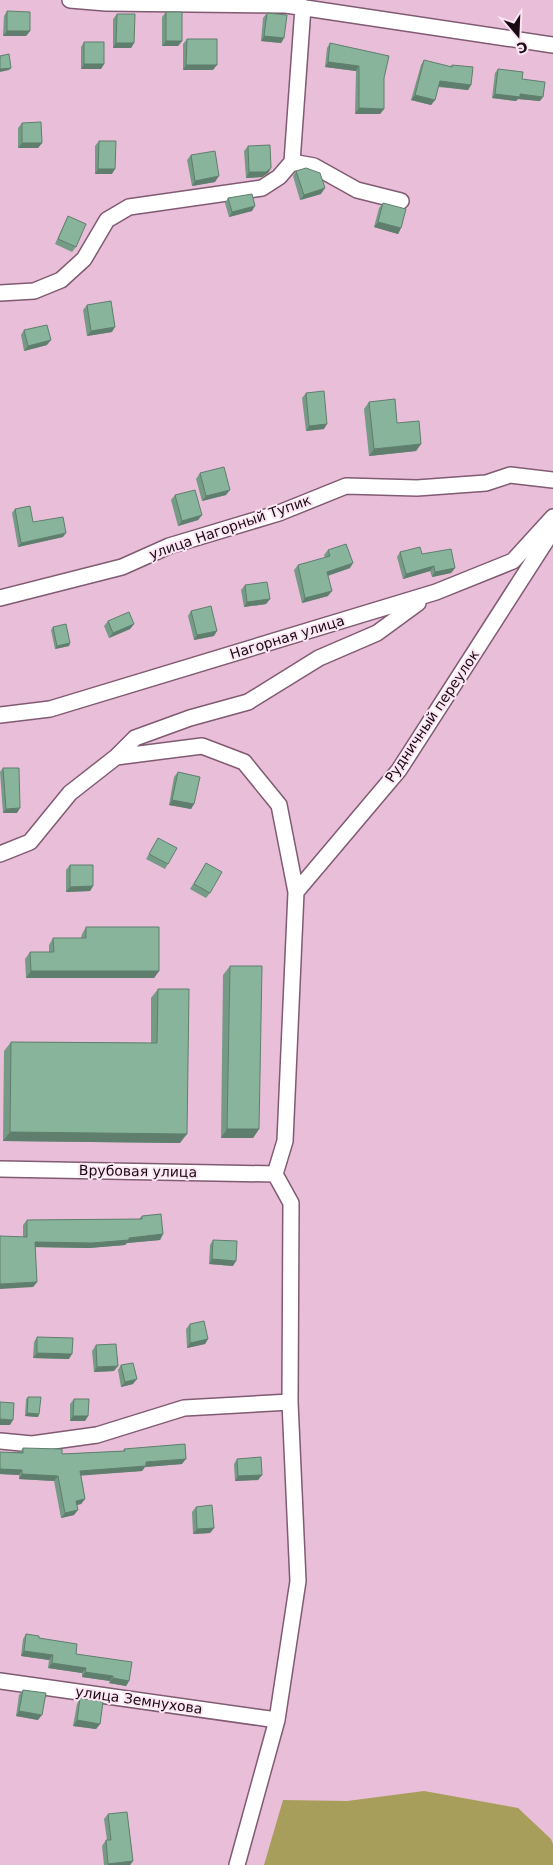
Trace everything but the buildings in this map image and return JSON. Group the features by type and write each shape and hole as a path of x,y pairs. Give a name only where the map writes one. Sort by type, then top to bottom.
{"street":[{"path":"70,0 286,5 553,45"},
{"path":"0,293 34,291 61,280 84,259 107,220 129,207 262,188 279,177 292,162 302,7"},
{"path":"292,162 314,166 357,190 402,201"},
{"name":"улица Нагорный Тупик","path":"0,598 122,567 169,546 279,513 346,486 417,488 486,483 510,475 553,480"},
{"name":"Нагорная улица","path":"0,715 50,709 436,592 513,561 553,517"},
{"name":"Рудничный переулок","path":"296,892 399,770 553,530"},
{"path":"0,854 30,842 70,793 116,757 136,738 190,718 248,702 319,658 376,633 410,607 436,592"},
{"path":"116,757 202,746 244,762 279,805 296,892 285,1140 275,1174 291,1203 290,1402 298,1581 277,1720 237,1865"},
{"name":"Врубовая улица","path":"0,1168 275,1174"},
{"path":"0,1441 32,1444 97,1435 184,1408 290,1402"},
{"name":"улица Земнухова","path":"0,1681 277,1720"}],"shaded area":[{"path":"424,1791 518,1808 551,1839 553,1844 553,1865 264,1865 283,1800 347,1801"}]}
